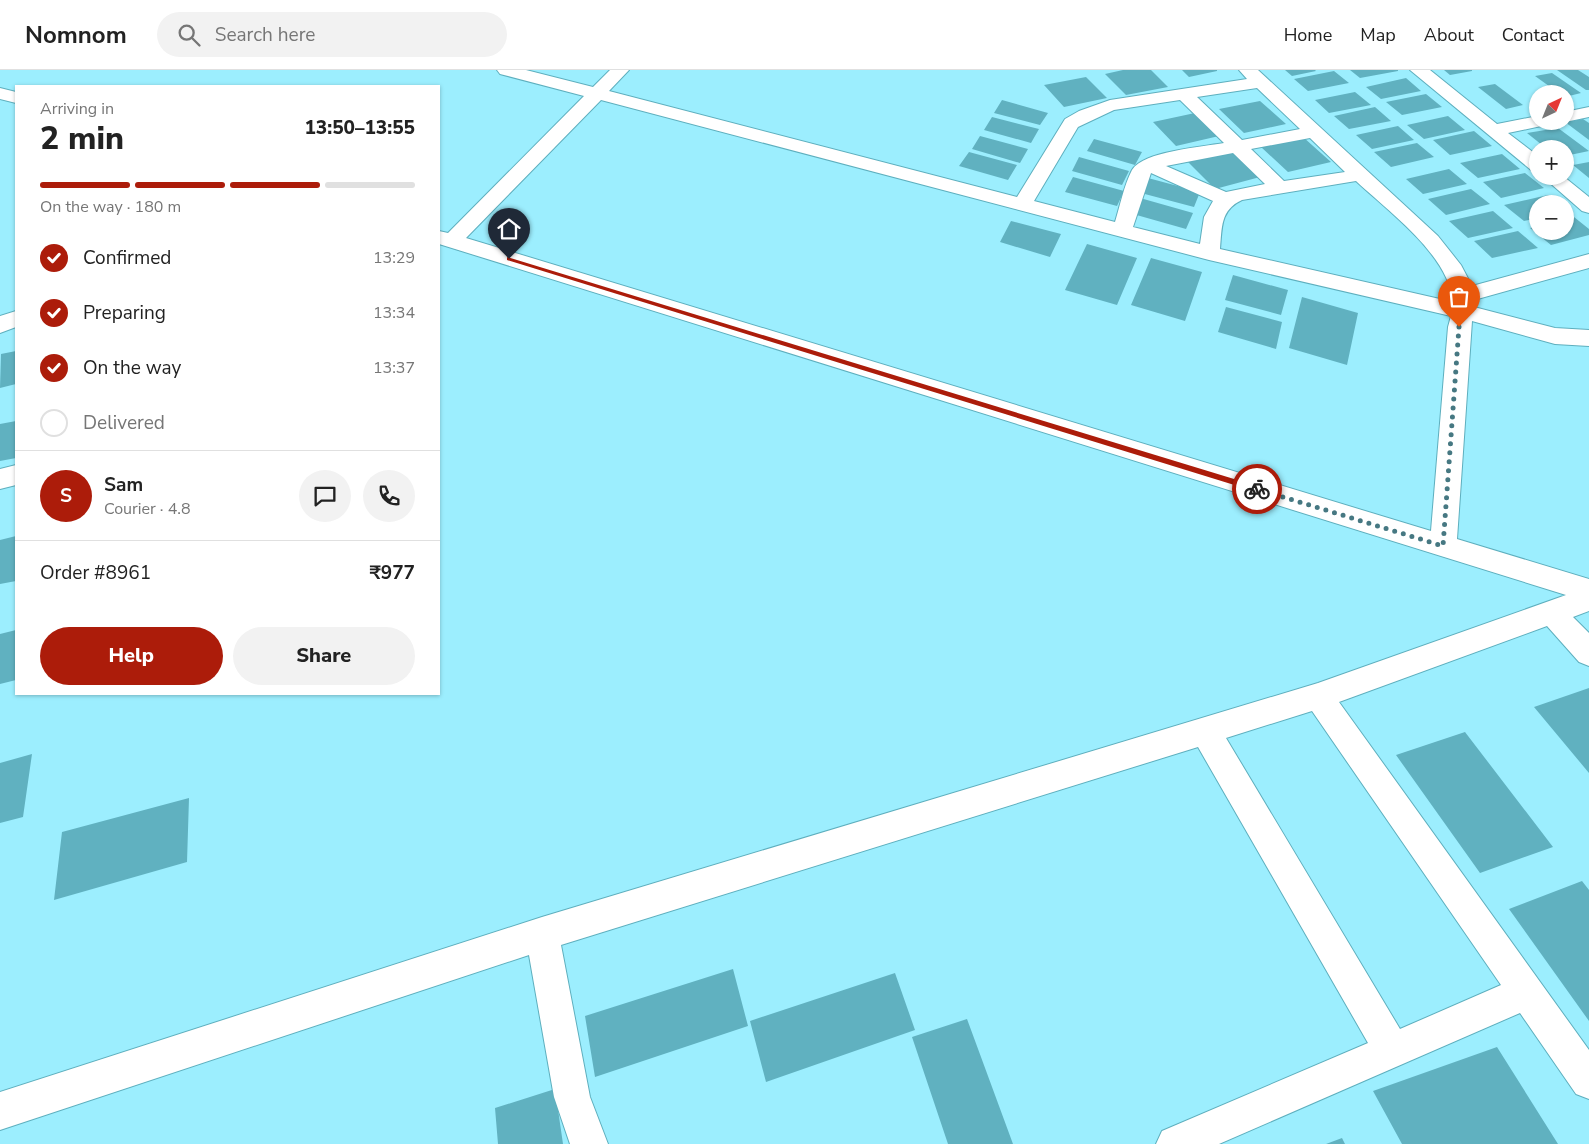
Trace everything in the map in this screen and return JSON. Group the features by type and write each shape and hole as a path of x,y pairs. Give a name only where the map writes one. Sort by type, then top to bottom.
{"street":[{"path":"506,70 599,92 1209,252 1464,303 1555,336 1589,338"},
{"path":"620,70 445,239 1589,591"},
{"path":"1419,70 1529,159"},
{"path":"1022,204 1070,123 1086,114 1110,105 1184,94 1254,76 1431,241 1455,269 1464,303 1459,327 1443,546"},
{"path":"0,93 15,98"},
{"path":"1184,94 1281,189"},
{"path":"1574,115 1589,112"},
{"path":"1493,130 1529,123"},
{"path":"1122,230 1142,172 1149,165 1160,161 1314,132"},
{"path":"1149,165 1224,199"},
{"path":"1209,252 1216,208 1224,199 1238,195 1360,175"},
{"path":"1562,185 1589,206"},
{"path":"1464,303 1589,261"},
{"path":"0,324 15,318"},
{"path":"0,479 15,475"},
{"path":"0,1111 542,934 1318,696 1589,599"},
{"path":"1552,613 1589,653"},
{"path":"1318,696 1589,1081"},
{"path":"1206,731 1392,1050"},
{"path":"542,934 572,1097 589,1144"},
{"path":"1176,1144 1527,992"}],"building":[{"path":"1123,70 1151,70 1168,87 1126,95 1105,74"},
{"path":"1182,70 1217,70 1217,71 1189,77"},
{"path":"1285,70 1315,70 1316,71 1292,76"},
{"path":"1350,70 1398,70 1398,71 1360,78"},
{"path":"1444,70 1472,70 1472,71 1450,75"},
{"path":"1557,70 1578,70 1589,77 1589,90 1586,90"},
{"path":"1334,71 1349,83 1308,91 1294,79"},
{"path":"1552,73 1569,85 1548,85 1535,76"},
{"path":"1086,77 1107,98 1064,107 1044,85"},
{"path":"1406,78 1421,91 1381,99 1366,87"},
{"path":"1495,84 1523,105 1506,109 1478,87"},
{"path":"1574,88 1581,93 1574,95"},
{"path":"1355,92 1371,105 1329,113 1315,100"},
{"path":"1426,94 1442,107 1402,115 1386,102"},
{"path":"1002,100 1048,113 1040,125 994,113"},
{"path":"1260,101 1286,124 1244,133 1219,109"},
{"path":"1375,107 1391,121 1349,129 1334,116"},
{"path":"1195,113 1219,136 1176,146 1153,122"},
{"path":"1448,116 1465,130 1424,139 1407,125"},
{"path":"992,117 1039,129 1031,143 984,130"},
{"path":"1583,119 1589,123 1589,140 1574,129 1574,120"},
{"path":"1398,126 1414,140 1372,149 1356,135"},
{"path":"1561,130 1589,151 1574,154 1574,140 1536,140 1527,133"},
{"path":"1474,131 1492,146 1450,155 1433,140"},
{"path":"980,136 1028,149 1020,163 972,149"},
{"path":"1303,137 1331,162 1288,172 1261,147"},
{"path":"1094,139 1142,152 1135,165 1087,151"},
{"path":"1417,143 1434,157 1391,167 1374,152"},
{"path":"969,152 1017,165 1008,180 959,166"},
{"path":"1233,153 1260,177 1215,189 1187,161"},
{"path":"1502,154 1520,169 1478,178 1460,163"},
{"path":"1079,157 1129,171 1122,185 1072,171"},
{"path":"1589,162 1589,178 1574,166"},
{"path":"1449,169 1467,184 1423,194 1406,179"},
{"path":"1525,173 1529,176 1529,185 1540,185 1544,188 1501,198 1483,182"},
{"path":"1073,177 1124,191 1117,206 1065,192"},
{"path":"1148,178 1200,192 1194,207 1141,193"},
{"path":"1471,189 1490,204 1446,215 1428,199"},
{"path":"1140,198 1193,213 1186,229 1133,214"},
{"path":"1529,199 1529,220 1524,221 1504,205"},
{"path":"1493,211 1513,228 1468,238 1449,221"},
{"path":"1574,217 1589,229 1589,235 1574,239"},
{"path":"1011,221 1061,234 1050,257 1000,242"},
{"path":"1518,231 1538,248 1492,258 1474,241"},
{"path":"1545,240 1570,240 1551,245"},
{"path":"1087,244 1137,258 1117,305 1065,290"},
{"path":"1151,258 1202,272 1185,321 1131,305"},
{"path":"1233,275 1288,290 1281,315 1225,300"},
{"path":"1302,297 1358,313 1347,365 1289,348"},
{"path":"1226,307 1282,322 1276,349 1218,332"},
{"path":"15,351 15,384 0,388 1,354"},
{"path":"15,421 15,458 0,461 0,424"},
{"path":"15,536 15,581 0,584 0,540"},
{"path":"15,630 15,680 0,684 0,634"},
{"path":"1589,688 1589,773 1534,707"},
{"path":"1465,732 1553,847 1480,873 1396,755"},
{"path":"32,754 23,817 0,823 0,763"},
{"path":"189,798 187,862 54,900 62,832"},
{"path":"1582,881 1589,890 1589,1021 1509,909"},
{"path":"733,969 748,1026 595,1077 585,1016"},
{"path":"895,973 915,1030 766,1082 750,1021"},
{"path":"967,1019 1013,1144 948,1144 912,1037"},
{"path":"1497,1047 1558,1144 1402,1144 1373,1091"},
{"path":"555,1089 563,1144 498,1144 495,1108"},
{"path":"1342,1138 1345,1144 1326,1144"}],"way so far":[{"path":"1257,489 1443,546 1459,327"}],"route":[{"path":"509,259 1257,489"}]}
